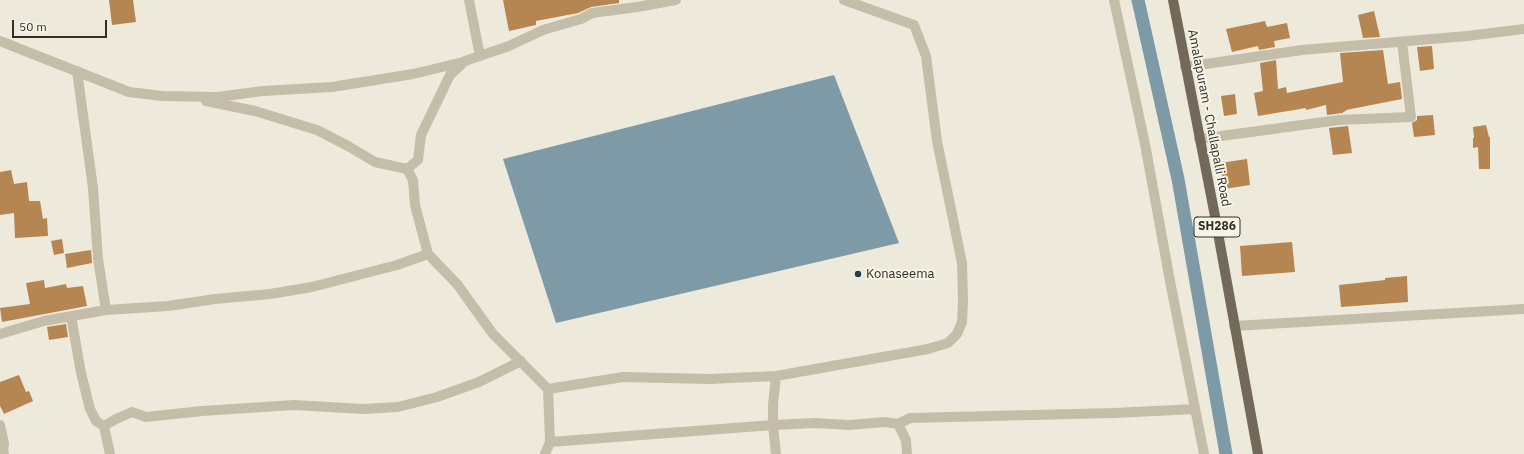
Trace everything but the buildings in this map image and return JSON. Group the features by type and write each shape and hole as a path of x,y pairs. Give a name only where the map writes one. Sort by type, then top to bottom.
{"main road":[{"name":"Amalapuram - Challapalli Road","path":"1173,0 1258,454"}],"street":[{"path":"469,0 480,56"},
{"path":"0,41 129,92 217,97 332,87 413,74 480,56 509,46 544,30 581,19 592,13 676,0"},
{"path":"548,389 623,377 709,379 776,376 928,349 948,343 957,334 962,322 962,263 937,141 926,56 914,25 844,0"},
{"path":"1114,0 1145,144 1171,289 1204,454"},
{"path":"1185,67 1302,50 1467,36 1524,29"},
{"path":"1200,139 1340,120 1412,117 1402,42"},
{"path":"407,169 418,160 421,135 450,75 465,61"},
{"path":"77,71 93,188 98,259 106,310"},
{"path":"186,96 255,111 317,130 375,162 407,169 413,180 415,205 428,254 457,284 493,334 548,389 550,442 545,454"},
{"path":"0,334 44,321 106,310 168,306 215,299 270,294 312,287 397,265 428,254"},
{"path":"1234,326 1524,309"},
{"path":"71,316 81,373 90,409 96,421 104,426 110,454"},
{"path":"104,426 132,412 146,417 202,411 294,405 363,409 398,407 437,397 479,382 521,361"},
{"path":"776,376 773,404 773,425 776,454"},
{"path":"550,442 773,425 815,423 849,425 885,422 898,424 910,418 1098,414 1195,409"},
{"path":"898,424 906,440 907,454"},
{"path":"0,425 4,444 4,454"}],"water":[{"path":"834,75 899,243 556,323 503,159"}],"waterway":[{"path":"1138,0 1178,179 1226,454"}],"place":[{"name":"Konaseema","path":"858,274"}]}
